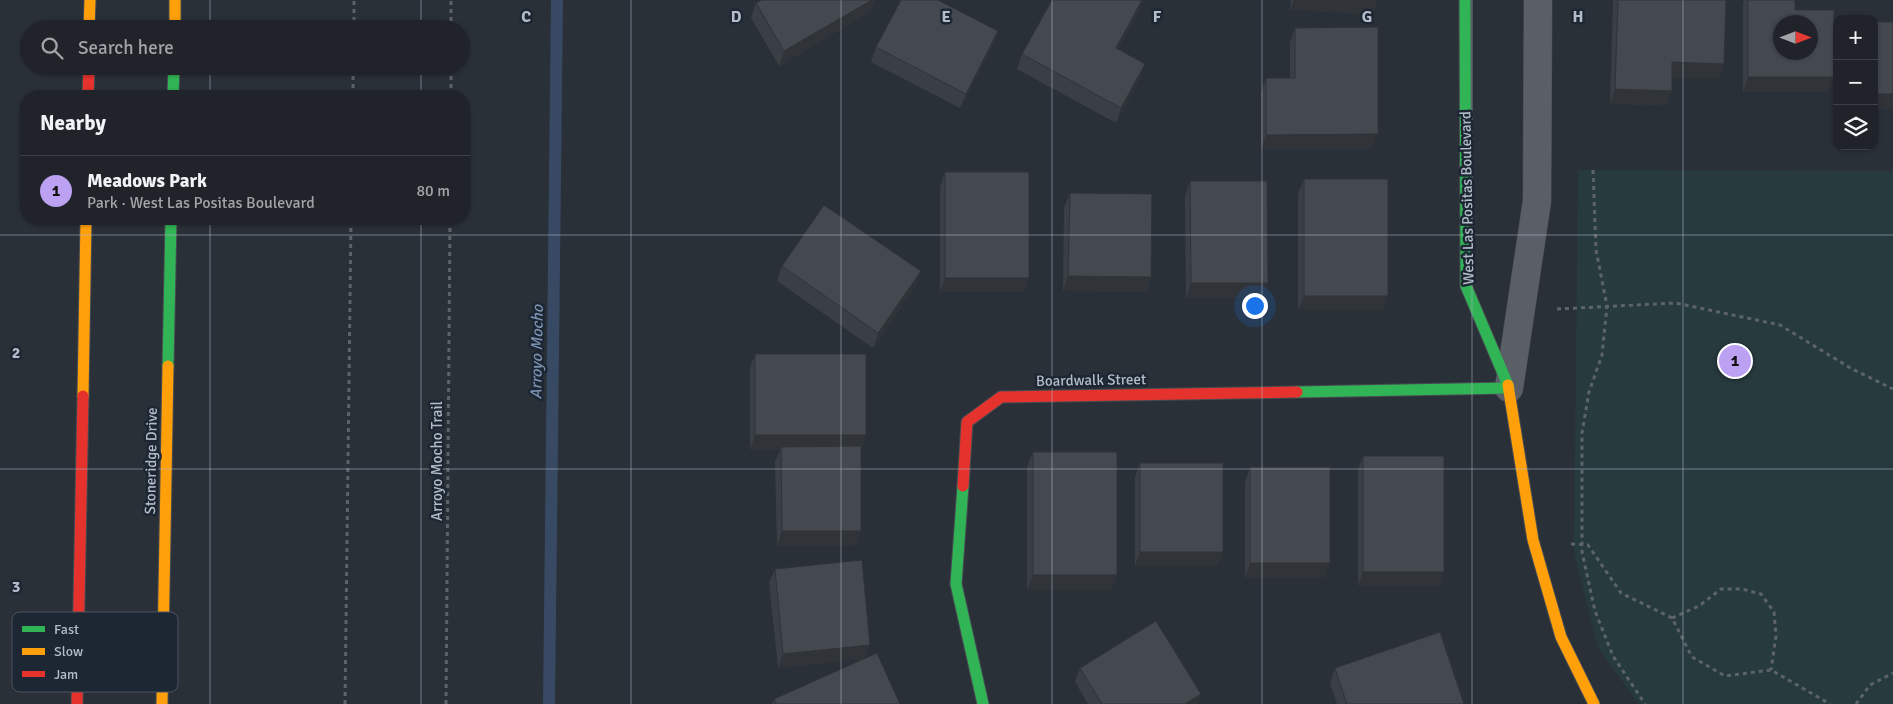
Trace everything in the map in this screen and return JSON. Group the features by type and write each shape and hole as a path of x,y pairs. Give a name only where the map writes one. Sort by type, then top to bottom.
{"street":[{"path":"90,0 90,20"},
{"path":"175,0 175,20"},
{"name":"West Las Positas Boulevard","path":"1465,0 1466,286 1510,388 1533,540 1561,637 1594,704"},
{"name":"West Las Positas Boulevard","path":"1510,388 1538,201 1538,0"},
{"path":"88,90 89,75"},
{"path":"173,90 174,75"},
{"path":"79,612 86,225"},
{"name":"Stoneridge Drive","path":"164,612 171,225"},
{"name":"Boardwalk Street","path":"983,704 956,584 967,422 1001,397 1510,388"}],"path":[{"path":"354,0 354,20"},
{"path":"451,20 452,0"},
{"path":"353,75 353,90"},
{"path":"451,75 451,90"},
{"path":"1593,170 1596,250 1607,306 1602,355 1589,392 1582,433 1582,552 1596,611 1613,656 1645,704"},
{"path":"345,704 351,225"},
{"name":"Arroyo Mocho Trail","path":"446,704 450,225"},
{"path":"1521,311 1676,303 1780,326 1852,369 1893,389"},
{"path":"1533,540 1588,545 1621,593 1672,618 1692,657 1725,676 1771,670 1830,704"},
{"path":"1672,618 1699,606 1721,589 1742,589 1761,594 1774,612 1776,636 1771,670"},
{"path":"1856,704 1870,685 1893,673"}],"green space":[{"path":"1578,170 1893,171 1893,704 1639,704 1598,648 1574,552"}],"building":[{"path":"762,0 872,0 784,51 756,3"},
{"path":"901,0 938,0 998,31 966,94 876,47"},
{"path":"1052,0 1142,0 1116,48 1145,64 1121,108 1022,54"},
{"path":"1618,0 1726,0 1724,64 1672,62 1672,91 1615,89"},
{"path":"1748,0 1795,0 1795,10 1834,10 1833,77 1748,77"},
{"path":"1878,22 1893,22 1893,94 1878,94"},
{"path":"1378,27 1378,134 1266,135 1266,78 1295,78 1295,28"},
{"path":"945,172 1029,172 1029,278 945,278"},
{"path":"1304,179 1388,179 1388,296 1304,296"},
{"path":"1190,181 1267,181 1268,283 1191,283"},
{"path":"1070,193 1152,194 1151,277 1068,276"},
{"path":"824,205 921,271 878,333 782,266"},
{"path":"755,354 866,354 866,435 755,435"},
{"path":"861,446 861,531 782,531 781,447"},
{"path":"1033,452 1117,452 1117,575 1033,575"},
{"path":"1363,456 1444,456 1444,572 1363,572"},
{"path":"1140,463 1223,463 1223,552 1140,552"},
{"path":"1250,467 1330,467 1330,563 1250,563"},
{"path":"862,560 870,645 783,654 775,569"},
{"path":"1156,621 1201,694 1185,704 1102,704 1080,668"},
{"path":"1440,632 1464,704 1347,704 1335,668"},
{"path":"877,653 900,704 776,704 774,699"}],"waterway":[{"name":"Arroyo Mocho","path":"549,704 557,0"}],"traffic: fast":[{"path":"1465,0 1466,286 1508,385"},
{"path":"173,90 174,75"},
{"path":"168,366 171,225"},
{"path":"1297,392 1509,388"},
{"path":"963,486 956,584 983,704"}],"traffic: slow":[{"path":"89,20 90,0"},
{"path":"175,0 175,20"},
{"path":"83,396 86,225"},
{"path":"164,612 168,366"},
{"path":"1508,385 1533,540 1561,637 1594,704"},
{"path":"162,692 162,704"}],"traffic: jam":[{"path":"88,90 89,75"},
{"path":"963,486 967,422 1001,397 1297,392"},
{"path":"79,612 83,396"},
{"path":"77,692 77,704"}],"place":[{"name":"Meadows Park","path":"1735,361"}]}
